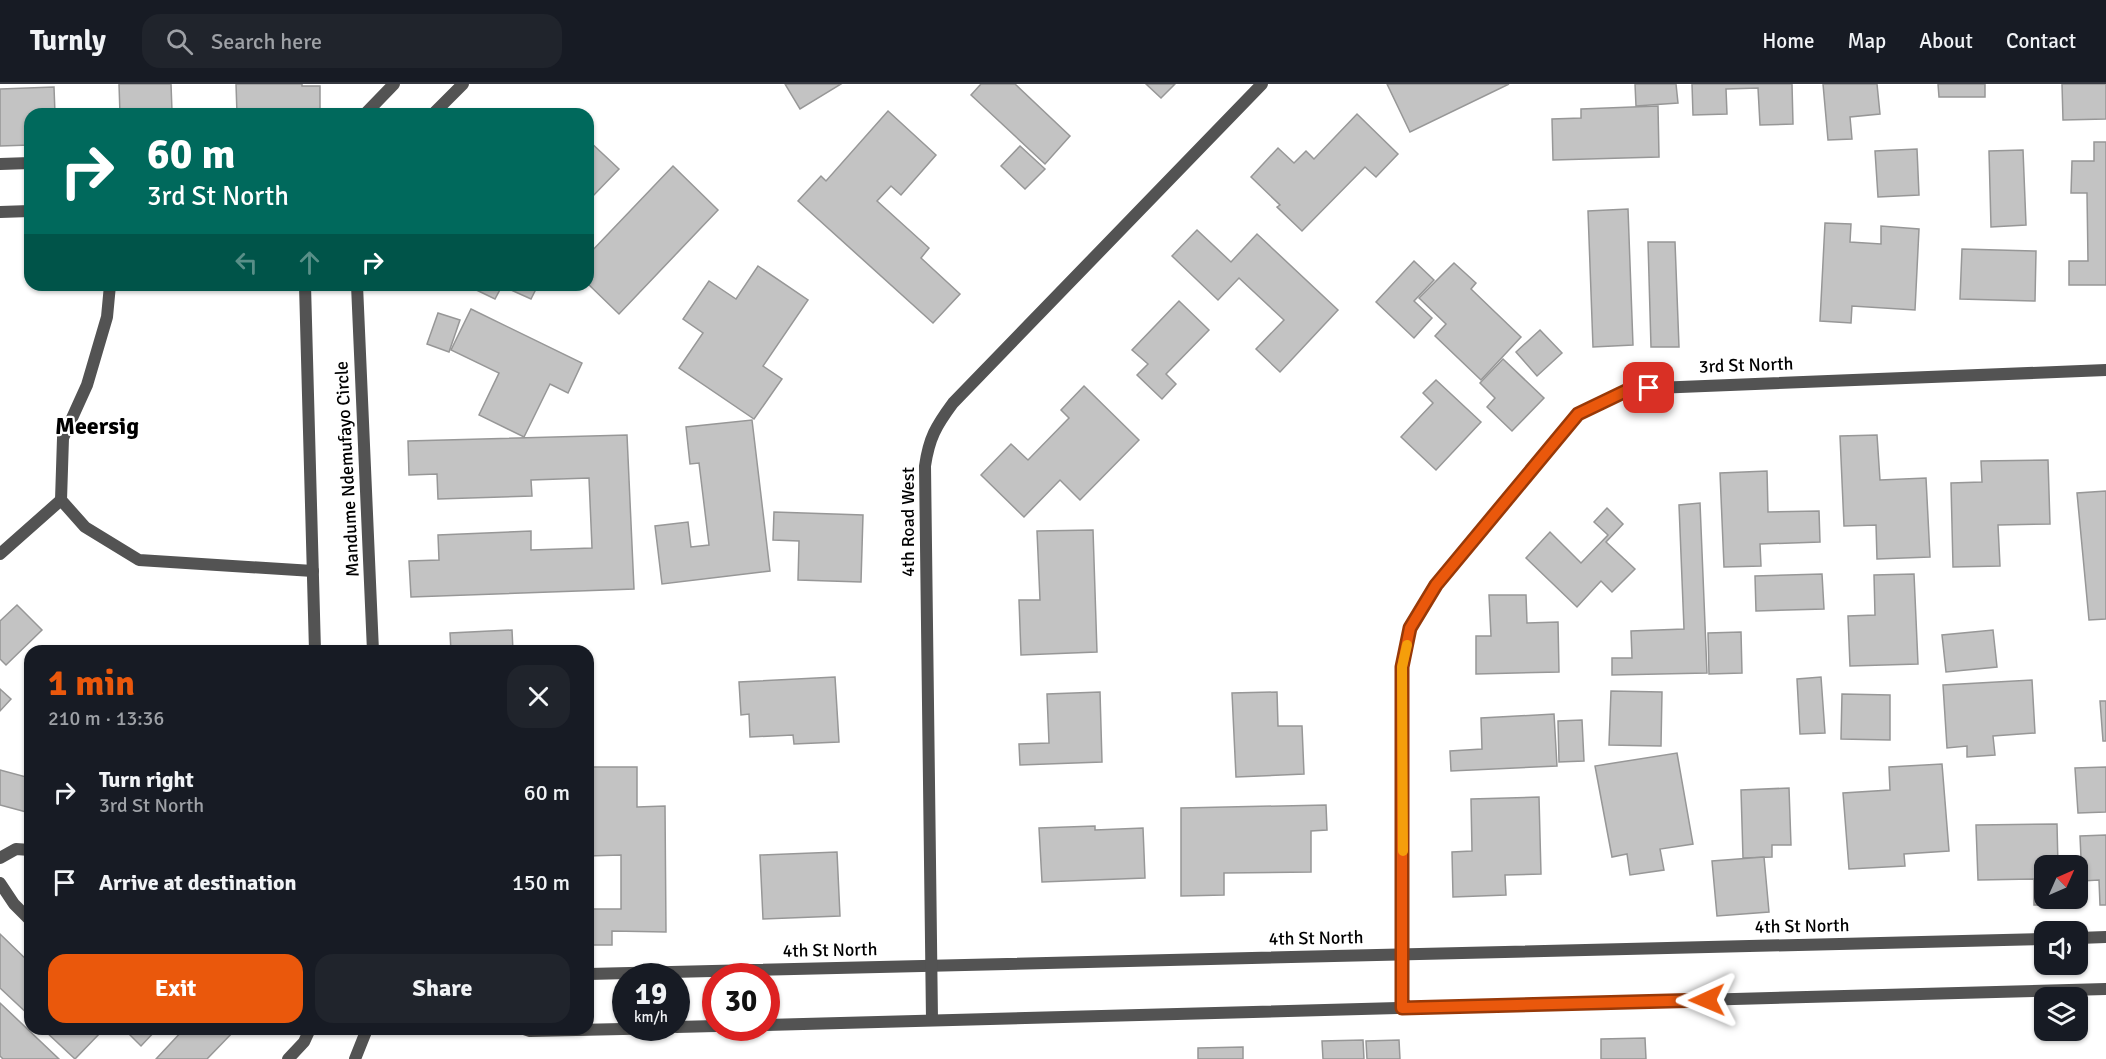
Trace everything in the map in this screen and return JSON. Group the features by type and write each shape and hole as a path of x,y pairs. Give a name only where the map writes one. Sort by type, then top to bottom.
{"street":[{"path":"371,108 394,84"},
{"path":"440,108 463,84"},
{"name":"4th Road West","path":"932,1020 925,466 928,444 953,403 1262,84"},
{"path":"0,164 24,163"},
{"path":"0,212 24,211"},
{"path":"109,291 107,317 87,385 63,438 62,500 85,527 139,560 313,571"},
{"name":"Mandume Ndemufayo Circle","path":"305,291 315,645"},
{"name":"Mandume Ndemufayo Circle","path":"357,291 373,645"},
{"name":"3rd St North","path":"1402,1008 1402,667 1410,628 1436,585 1578,414 1630,389 2106,370"},
{"path":"0,554 62,500"},
{"path":"0,858 16,849 24,850"},
{"path":"0,883 24,914"},
{"path":"2088,938 2106,937"},
{"name":"4th St North","path":"594,974 2034,939"},
{"path":"780,1025 2106,989"},
{"path":"594,1030 612,1029"},
{"path":"288,1059 304,1042 307,1035"},
{"path":"355,1059 365,1035"}],"building":[{"path":"119,84 171,84 172,108 120,108"},
{"path":"236,84 320,86 320,108 237,108"},
{"path":"785,84 841,84 800,109"},
{"path":"981,84 1015,84 1070,136 1045,164 971,95"},
{"path":"1146,84 1175,84 1161,98"},
{"path":"1387,84 1509,84 1410,132"},
{"path":"1635,84 1676,84 1678,103 1636,106"},
{"path":"1692,84 1792,84 1793,124 1760,125 1758,88 1726,89 1727,114 1693,115"},
{"path":"1823,84 1877,84 1880,114 1850,117 1852,139 1828,140"},
{"path":"1938,84 1985,84 1985,97 1939,97"},
{"path":"2062,84 2106,84 2106,119 2063,120"},
{"path":"54,87 55,108 24,108 24,145 0,146 0,89"},
{"path":"1658,106 1659,157 1553,160 1552,119 1581,118 1581,109"},
{"path":"888,111 936,155 901,195 891,186 877,201 929,248 921,258 960,294 933,323 798,201 821,176 826,181"},
{"path":"1357,114 1398,154 1376,177 1365,167 1302,231 1277,207 1280,205 1251,177 1278,148 1294,163 1306,151 1314,159"},
{"path":"2094,142 2106,142 2106,285 2069,285 2069,261 2088,261 2087,193 2071,193 2072,161 2094,161"},
{"path":"594,146 619,169 594,195"},
{"path":"1020,146 1045,169 1025,189 1001,166"},
{"path":"1917,149 1919,195 1878,197 1875,151"},
{"path":"2023,150 2026,225 1991,227 1989,151"},
{"path":"673,166 718,210 619,314 594,290 594,249"},
{"path":"1628,209 1633,345 1593,347 1588,211"},
{"path":"1825,223 1851,224 1850,242 1881,244 1881,226 1919,229 1915,310 1852,306 1851,323 1820,321"},
{"path":"1197,230 1231,262 1257,234 1338,310 1280,372 1256,349 1284,320 1239,278 1218,300 1172,256"},
{"path":"1648,242 1675,242 1679,347 1651,347"},
{"path":"1962,249 2036,251 2035,301 1960,299"},
{"path":"1414,261 1434,280 1414,301 1432,318 1414,338 1376,302"},
{"path":"1454,263 1476,283 1471,289 1521,337 1481,380 1435,336 1446,324 1419,298"},
{"path":"758,266 808,300 763,366 782,379 754,419 679,368 703,333 683,319 709,281 736,299"},
{"path":"478,291 499,291 495,299"},
{"path":"513,291 535,291 531,299"},
{"path":"1179,301 1209,330 1166,374 1176,384 1162,399 1137,375 1148,364 1132,350"},
{"path":"471,309 582,363 568,393 550,384 524,437 479,415 499,373 451,350"},
{"path":"438,313 460,320 449,352 427,344"},
{"path":"1540,330 1562,353 1537,376 1516,352"},
{"path":"1503,359 1544,398 1512,431 1487,407 1495,398 1480,383"},
{"path":"1436,380 1481,422 1436,470 1401,437 1433,403 1423,393"},
{"path":"1084,386 1139,440 1080,500 1060,480 1024,517 981,475 1011,444 1028,460 1069,418 1061,410"},
{"path":"752,420 770,571 662,584 655,526 688,522 691,547 709,545 699,463 690,464 686,427"},
{"path":"627,435 634,589 411,597 409,561 439,560 438,535 531,531 531,550 592,548 589,478 531,480 532,496 438,499 437,474 409,475 408,441"},
{"path":"1877,435 1880,480 1926,478 1930,557 1877,559 1876,525 1844,526 1840,436"},
{"path":"2048,460 2050,524 1998,525 2000,566 1953,567 1951,483 1982,482 1981,461"},
{"path":"1767,471 1768,512 1819,511 1820,542 1760,544 1761,566 1724,567 1720,473"},
{"path":"2106,491 2106,619 2089,620 2077,493"},
{"path":"1700,503 1707,673 1612,675 1612,658 1632,658 1631,631 1684,629 1679,505"},
{"path":"1607,508 1623,524 1606,542 1635,569 1612,592 1601,581 1577,607 1526,558 1550,532 1581,563 1608,535 1594,522"},
{"path":"774,512 863,515 861,582 798,580 799,541 773,540"},
{"path":"1093,530 1097,652 1021,655 1019,600 1040,600 1037,531"},
{"path":"1822,574 1824,609 1756,611 1755,576"},
{"path":"1914,574 1918,664 1850,666 1848,616 1875,615 1874,575"},
{"path":"1489,595 1526,595 1527,623 1558,622 1559,672 1476,674 1476,636 1491,636"},
{"path":"17,605 42,630 6,665 0,659 0,621"},
{"path":"512,630 513,645 451,645 450,633"},
{"path":"1993,630 1997,667 1946,672 1942,635"},
{"path":"1741,632 1742,673 1709,674 1708,633"},
{"path":"835,677 839,742 794,744 793,735 750,737 749,714 741,715 739,682"},
{"path":"1821,677 1825,733 1800,734 1797,679"},
{"path":"2032,680 2035,733 1993,736 1995,755 1967,757 1967,746 1947,748 1943,685"},
{"path":"0,689 11,699 0,711"},
{"path":"1611,691 1662,692 1661,746 1609,745"},
{"path":"1100,692 1102,762 1020,765 1019,744 1049,743 1047,694"},
{"path":"1277,692 1278,726 1302,726 1304,774 1236,777 1232,693"},
{"path":"1842,694 1890,695 1890,740 1841,739"},
{"path":"2100,701 2106,701 2106,741 2103,741"},
{"path":"1554,714 1557,766 1451,771 1450,751 1482,749 1481,718"},
{"path":"1582,720 1584,761 1559,762 1558,721"},
{"path":"1677,753 1693,844 1660,849 1664,870 1630,875 1627,854 1612,857 1595,766"},
{"path":"1942,764 1949,851 1904,854 1905,866 1849,869 1843,793 1890,790 1889,767"},
{"path":"594,767 637,767 637,807 665,806 666,932 612,931 612,945 594,945 594,909 621,909 621,855 594,856"},
{"path":"2106,767 2106,812 2078,813 2075,768"},
{"path":"0,770 24,776 24,811 0,805"},
{"path":"1789,788 1791,845 1772,845 1772,857 1743,858 1741,790"},
{"path":"1539,797 1541,874 1505,875 1506,895 1453,897 1452,852 1472,851 1471,799"},
{"path":"1326,805 1327,830 1311,831 1311,872 1224,873 1224,895 1181,896 1181,808"},
{"path":"2057,824 2058,855 2034,855 2034,879 1978,880 1976,825"},
{"path":"1095,826 1095,830 1143,828 1145,878 1042,882 1039,828"},
{"path":"2106,835 2106,905 2100,905 2099,880 2088,881 2088,855 2081,855 2080,836"},
{"path":"837,852 840,916 763,919 760,855"},
{"path":"1764,857 1769,912 1717,916 1712,861"},
{"path":"0,934 24,957 24,1010 0,988"},
{"path":"0,1003 24,1026 24,1035 34,1035 59,1059 3,1059 0,1056"},
{"path":"49,1035 98,1035 75,1059"},
{"path":"130,1035 151,1035 141,1046"},
{"path":"178,1035 230,1035 207,1059 156,1059"},
{"path":"1645,1038 1646,1059 1601,1059 1601,1039"},
{"path":"1363,1040 1364,1059 1323,1059 1322,1041"},
{"path":"1399,1040 1400,1059 1367,1059 1366,1041"},
{"path":"1243,1047 1243,1059 1198,1059 1198,1048"}],"slow traffic":[{"path":"1403,851 1402,667 1407,645"}],"district":[{"name":"Meersig","path":"97,426"}],"route":[{"path":"1649,388 1630,389 1578,414 1436,585 1410,628 1402,667 1402,1008 1707,1000"}]}
